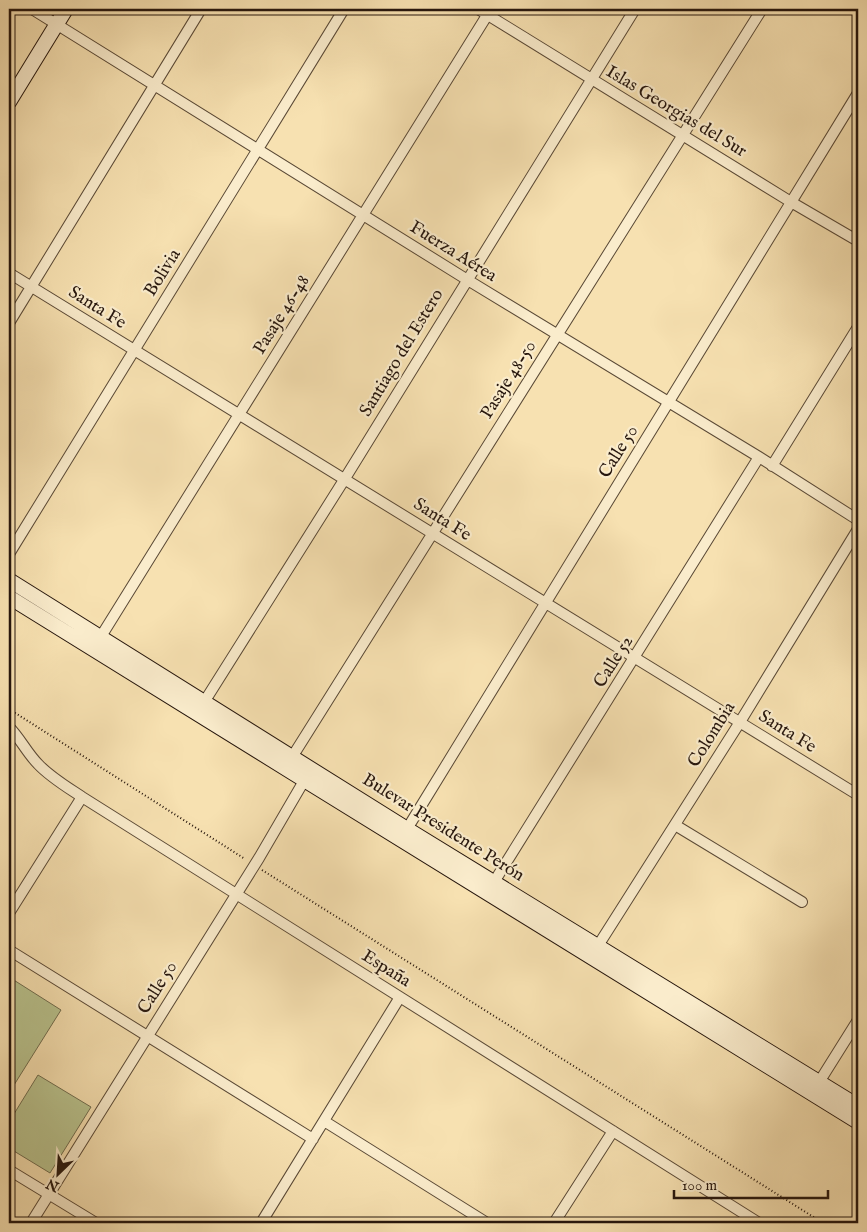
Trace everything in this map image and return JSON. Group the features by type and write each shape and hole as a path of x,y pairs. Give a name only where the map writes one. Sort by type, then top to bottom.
{"main road":[{"path":"9,102 66,9"},
{"name":"Bulevar Presidente Perón","path":"9,580 100,638 200,708"},
{"name":"Bulevar Presidente Perón","path":"9,597 200,708 288,764 407,829 494,882 594,951 816,1088 858,1122"},
{"name":"Bulevar Presidente Perón","path":"308,775 487,895 594,951"},
{"name":"Bulevar Presidente Perón","path":"816,1088 858,1106"}],"street":[{"name":"Fuerza Aérea","path":"32,9 858,520"},
{"path":"9,323 201,9"},
{"name":"Bolivia","path":"9,554 344,9"},
{"name":"Islas Georgias del Sur","path":"478,9 489,12 591,80 858,241"},
{"name":"Santiago del Estero","path":"200,708 344,480 466,279 635,9"},
{"name":"Pasaje 48-50","path":"288,764 762,9"},
{"name":"Pasaje 46-48","path":"100,638 489,12"},
{"name":"Calle 50","path":"407,829 858,93"},
{"name":"Santa Fe","path":"9,273 858,795"},
{"path":"772,466 858,327"},
{"name":"Calle 52","path":"494,882 759,457"},
{"name":"Colombia","path":"594,951 740,722 858,529"},
{"name":"España","path":"9,727 42,768 82,797 759,1223"},
{"name":"Calle 50","path":"30,1223 255,865 308,775"},
{"path":"9,913 82,797"},
{"path":"674,825 802,902"},
{"path":"9,950 313,1139"},
{"path":"261,1223 400,997"},
{"path":"816,1088 858,1020"},
{"path":"324,1121 487,1223"},
{"path":"554,1223 613,1131"},
{"path":"9,1170 96,1223"}],"path":[{"path":"9,709 823,1223"}],"green space":[{"path":"9,977 61,1010 9,1093"},
{"path":"38,1075 91,1107 50,1173 9,1148 9,1122"}]}
